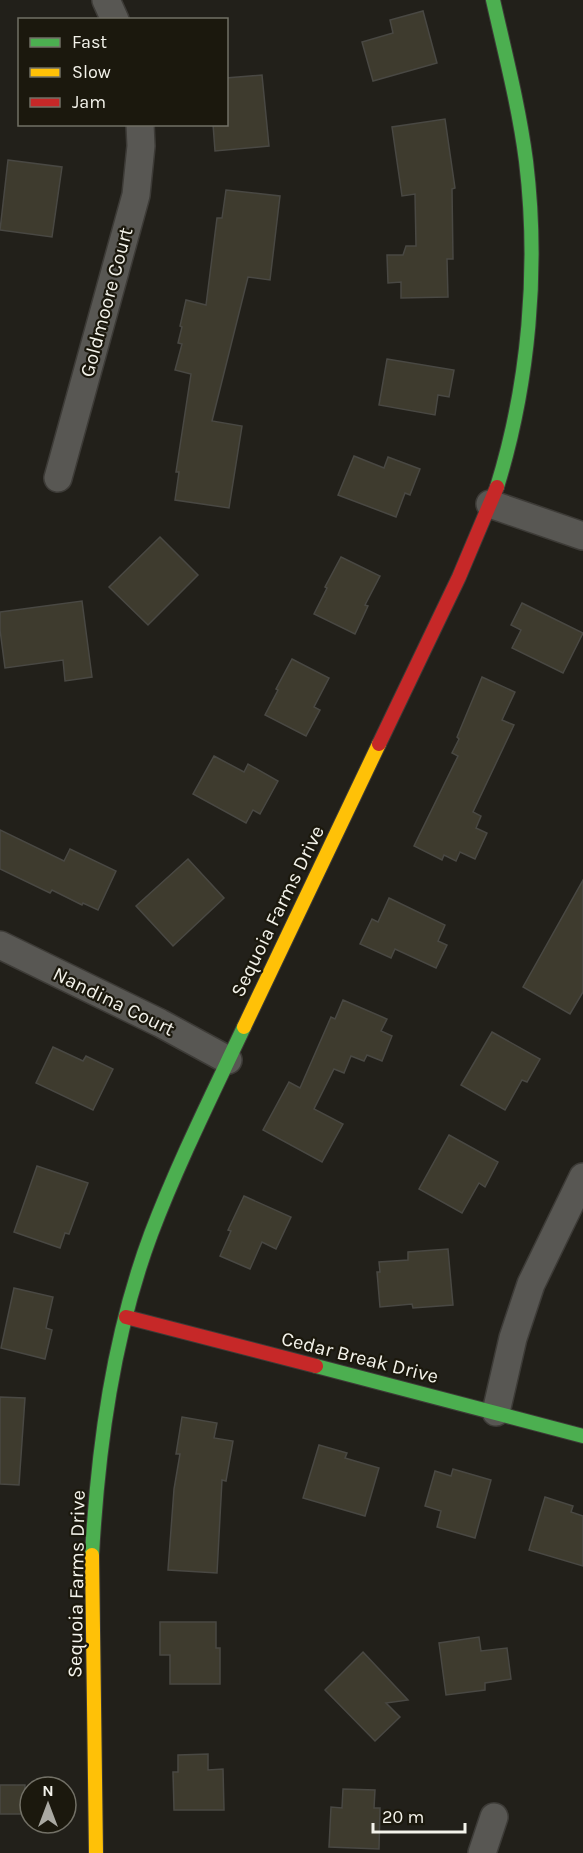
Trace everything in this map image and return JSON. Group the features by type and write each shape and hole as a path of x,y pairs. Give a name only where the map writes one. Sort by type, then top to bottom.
{"street":[{"path":"106,0 114,18"},
{"name":"Sequoia Farms Drive","path":"96,1853 92,1554 96,1490 107,1406 126,1317 151,1235 198,1124 459,577 490,504 505,459 519,391 525,347 531,265 528,183 513,86 493,0"},
{"name":"Goldmoore Court","path":"58,478 136,195 141,146 140,126"},
{"path":"490,504 583,536"},
{"name":"Nandina Court","path":"0,945 160,1023 228,1060"},
{"path":"496,1412 513,1338 531,1284 583,1177"},
{"name":"Cedar Break Drive","path":"126,1317 583,1436"},
{"path":"482,1853 494,1816"}],"building":[{"path":"423,11 437,63 373,81 362,42 393,33 390,20"},
{"path":"262,75 269,146 215,151 213,126 228,126 228,78"},
{"path":"445,119 455,188 452,189 453,259 447,259 448,297 401,298 401,282 388,283 387,255 403,255 406,246 416,246 415,194 402,196 392,127"},
{"path":"8,160 62,167 52,237 0,230"},
{"path":"226,190 280,196 270,280 248,277 212,421 242,426 229,508 175,500 179,472 176,472 191,374 175,370 182,344 178,343 182,327 180,326 186,300 206,305 217,218 222,218"},
{"path":"387,359 454,370 449,397 438,395 435,415 379,405"},
{"path":"354,456 384,468 388,457 420,469 410,495 405,493 396,517 338,495"},
{"path":"160,537 198,575 148,625 109,587"},
{"path":"341,557 380,576 365,605 368,606 355,634 314,614"},
{"path":"82,601 92,677 65,681 63,660 5,668 0,612"},
{"path":"522,603 583,633 563,673 512,648 521,630 511,625"},
{"path":"292,659 329,678 314,707 320,710 306,736 265,715"},
{"path":"482,677 515,692 502,720 514,725 473,812 481,816 476,828 487,833 475,859 460,852 456,861 444,855 442,860 414,846 458,756 452,753"},
{"path":"214,756 244,772 248,764 278,781 260,814 253,810 246,823 193,794"},
{"path":"0,830 64,861 70,849 116,871 98,910 52,890 50,893 0,869"},
{"path":"188,859 224,898 173,946 136,906"},
{"path":"583,880 583,992 570,1014 523,987"},
{"path":"389,898 445,925 438,941 447,945 436,968 395,949 391,958 360,944 372,919 378,922"},
{"path":"343,1000 387,1019 381,1031 392,1036 382,1061 367,1055 364,1061 351,1056 344,1073 334,1069 314,1109 343,1124 322,1162 263,1130 289,1082 300,1088 331,1017 335,1019"},
{"path":"492,1032 540,1059 527,1082 522,1080 505,1110 461,1085"},
{"path":"53,1047 83,1061 86,1056 113,1069 93,1110 36,1083"},
{"path":"449,1135 498,1162 485,1187 479,1183 462,1213 419,1189"},
{"path":"37,1166 88,1183 69,1234 65,1233 60,1248 14,1232"},
{"path":"244,1196 291,1217 276,1249 262,1242 250,1269 220,1256 231,1231 228,1230"},
{"path":"448,1249 453,1305 413,1308 412,1304 380,1307 377,1272 380,1272 379,1262 408,1260 408,1252"},
{"path":"14,1288 53,1297 46,1328 52,1330 45,1359 1,1348"},
{"path":"0,1397 25,1398 19,1485 0,1484"},
{"path":"182,1417 217,1423 214,1438 233,1441 226,1481 222,1480 217,1573 168,1570 174,1489 180,1454 176,1454"},
{"path":"319,1445 347,1453 345,1458 379,1468 365,1516 303,1498"},
{"path":"453,1469 491,1480 475,1538 437,1527 441,1511 425,1506 435,1471 451,1476"},
{"path":"545,1497 573,1506 571,1512 583,1516 583,1566 529,1550"},
{"path":"160,1622 216,1622 216,1648 220,1648 220,1684 170,1684 170,1655 160,1655"},
{"path":"479,1637 481,1651 507,1648 511,1679 485,1683 485,1690 446,1695 439,1643"},
{"path":"363,1652 408,1700 386,1703 400,1717 375,1741 325,1690"},
{"path":"208,1754 208,1770 223,1769 224,1810 174,1810 173,1772 178,1772 178,1755"},
{"path":"0,1785 18,1785 18,1814 0,1814"},
{"path":"343,1789 375,1790 374,1808 380,1808 379,1849 329,1847 331,1807 342,1808"}],"traffic: fast":[{"path":"493,0 523,141 530,202 531,243 531,284 524,367 517,408 497,487"},
{"path":"92,1555 103,1433 117,1352 138,1273 172,1181 244,1027"},
{"path":"316,1366 583,1436"}],"traffic: slow":[{"path":"244,1027 379,744"},
{"path":"92,1555 96,1853"}],"traffic: jam":[{"path":"379,744 459,577 497,487"},
{"path":"126,1317 316,1366"}]}
